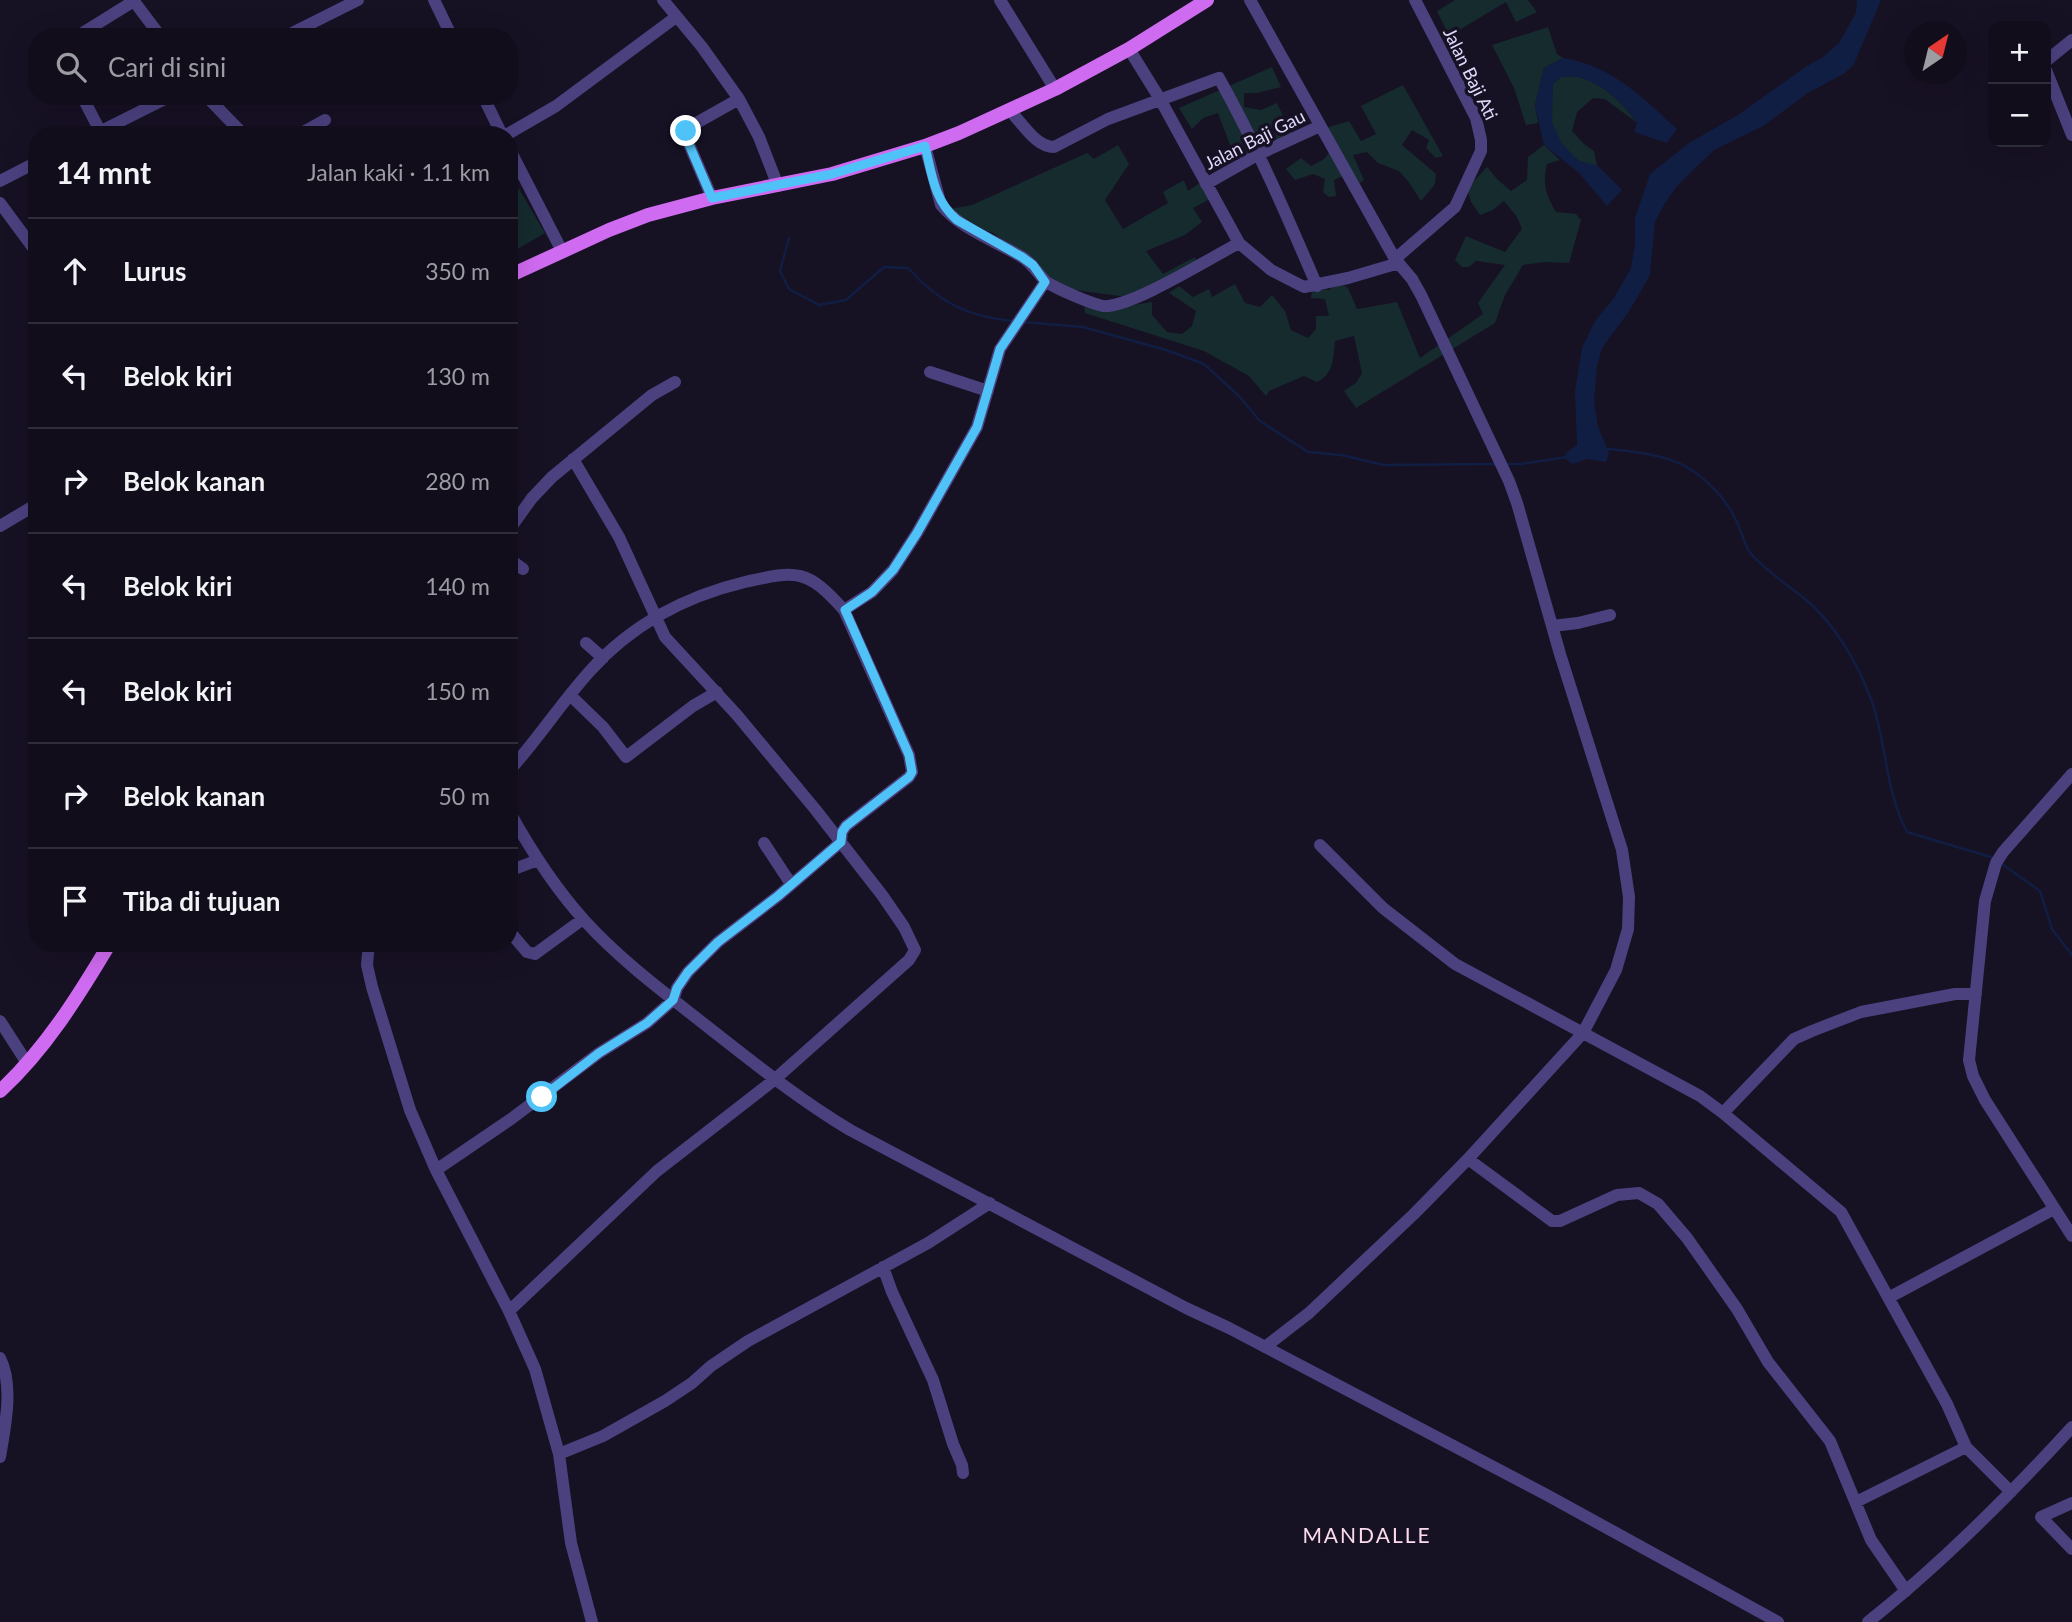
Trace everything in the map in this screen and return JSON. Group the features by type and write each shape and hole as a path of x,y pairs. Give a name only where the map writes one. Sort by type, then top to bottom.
{"main road":[{"path":"518,272 639,218 712,198 832,174 925,146 1055,89 1129,49 1207,0"},
{"path":"0,1091 27,1063 77,997 104,952"}],"street":[{"path":"302,28 358,0"},
{"path":"434,0 448,28"},
{"path":"663,0 702,47 739,99 759,138 778,186"},
{"path":"1000,0 1055,89"},
{"path":"1251,0 1397,261 1421,295 1509,481 1622,850 1629,897 1628,929 1621,957 1583,1033 1468,1159 1360,1267 1309,1313 1265,1347"},
{"name":"Jalan Baji Ati","path":"1397,261 1455,207 1481,151 1476,117 1415,0"},
{"path":"90,28 133,1 154,28"},
{"path":"518,127 556,106 676,17"},
{"path":"2051,57 2072,40"},
{"path":"1129,49 1160,99 1239,243 1271,270 1297,285 1309,288 1397,261"},
{"path":"1009,110 1036,140 1047,147 1054,147 1108,119 1219,78 1317,286"},
{"path":"2051,82 2072,135"},
{"path":"712,198 685,135 691,126 739,99"},
{"path":"86,105 94,126"},
{"path":"111,126 153,105"},
{"path":"215,105 235,126"},
{"path":"488,105 499,126"},
{"path":"314,126 325,120"},
{"name":"Jalan Baji Gau","path":"1206,184 1257,155 1320,126"},
{"path":"925,146 938,196 946,211 1033,265 1045,282 1102,306 1112,306 1146,293 1239,243"},
{"path":"518,165 562,251"},
{"path":"0,181 28,167"},
{"path":"0,203 28,241"},
{"path":"845,610 872,592 893,570 977,427 1000,349 1045,282"},
{"path":"930,372 988,391"},
{"path":"518,517 532,498 573,459 652,395 675,382"},
{"path":"509,1311 657,1171 774,1080 909,960 915,950 883,895 780,765 665,637 619,537 573,459"},
{"path":"0,526 28,509"},
{"path":"518,565 523,569"},
{"path":"436,1170 504,1124 599,1053 626,1038 673,1000 681,981 710,950 841,842 846,826 912,772 909,755 845,610 818,582 794,575 774,576 711,591 655,616 603,658 518,760"},
{"path":"1552,626 1610,615"},
{"path":"586,643 603,658"},
{"path":"570,695 603,727 626,757 692,706 717,692"},
{"path":"2072,774 1996,863 1987,890 1969,1060 1985,1101 2072,1236"},
{"path":"518,826 538,860 583,919 617,953 808,1105 850,1130 1186,1308 1545,1494 1778,1622"},
{"path":"764,843 791,884"},
{"path":"1320,845 1383,908 1455,964 1672,1080 1723,1113 1841,1212 1947,1404 1966,1447 2011,1492"},
{"path":"518,868 538,860"},
{"path":"518,942 527,952 536,954 583,919"},
{"path":"368,952 367,965 381,1018 410,1110 436,1170 509,1311 535,1369 559,1454 571,1543 592,1622"},
{"path":"1723,1113 1794,1039 1861,1012 1955,994 1976,994"},
{"path":"0,1021 27,1063"},
{"path":"1468,1159 1552,1221 1559,1221 1617,1195 1639,1193 1658,1204 1687,1238 1737,1309 1773,1369 1830,1441 1871,1540 1906,1591"},
{"path":"559,1454 603,1436 665,1401 748,1341 960,1224 990,1203"},
{"path":"1890,1297 2054,1209"},
{"path":"883,1267 933,1380 963,1473"},
{"path":"0,1358 5,1368 7,1388 0,1457"},
{"path":"1868,1622 1906,1591 2011,1492 2072,1427"},
{"path":"1856,1502 1966,1447"},
{"path":"2072,1503 2041,1517 2072,1549"}],"green space":[{"path":"1455,0 1528,0 1537,12 1516,22 1506,2 1449,36 1437,11"},
{"path":"1548,27 1557,54 1563,58 1544,68 1535,105 1538,123 1526,125 1514,88 1492,45"},
{"path":"1272,67 1281,87 1244,93 1244,107 1261,110 1277,103 1292,135 1236,161 1218,113 1203,118 1192,129 1179,108"},
{"path":"1561,77 1578,77 1604,89 1626,108 1637,123 1605,99 1593,98 1577,112 1572,131 1594,151 1597,165 1581,162 1574,157 1555,131 1551,114 1553,84"},
{"path":"1403,85 1443,156 1436,158 1426,148 1429,140 1412,130 1402,145 1436,174 1435,184 1421,201 1399,171 1378,163 1367,152 1353,155 1364,180 1356,186 1348,174 1334,180 1336,196 1329,197 1323,192 1325,179 1313,174 1295,180 1286,169 1301,158 1311,166 1324,159 1336,144 1322,129 1349,121 1361,141 1376,134 1361,106"},
{"path":"1118,145 1129,164 1105,200 1123,229 1168,203 1163,192 1184,180 1188,191 1207,178 1216,196 1193,208 1202,222 1185,235 1146,251 1163,274 1195,257 1198,267 1127,297 1053,287 1051,278 993,233 965,224 945,210 972,205 1087,153 1094,159"},
{"path":"1544,145 1560,160 1547,164 1545,183 1550,200 1556,212 1576,214 1581,220 1569,263 1523,265 1505,295 1495,323 1356,408 1344,391 1356,383 1362,373 1354,336 1335,341 1332,365 1323,379 1317,382 1304,376 1269,391 1266,396 1249,376 1204,351 1085,313 1084,302 1120,307 1152,302 1152,315 1167,332 1182,334 1192,326 1196,311 1169,293 1179,286 1193,297 1209,289 1212,297 1235,284 1245,303 1260,307 1272,295 1285,311 1291,330 1308,338 1316,329 1316,316 1329,316 1325,299 1311,298 1312,288 1330,290 1337,281 1348,288 1357,309 1397,302 1420,358 1483,314 1478,303 1505,265 1476,261 1469,267 1462,267 1455,260 1466,236 1505,252 1522,229 1517,217 1504,201 1493,210 1480,215 1471,202 1467,188 1487,167 1511,191 1527,180 1528,157"},
{"path":"518,187 545,233 518,249"}],"water":[{"path":"1857,0 1881,0 1854,64 1845,73 1808,93 1763,126 1714,150 1677,186 1665,203 1655,222 1650,275 1630,310 1602,348 1597,366 1594,401 1598,427 1609,453 1606,462 1588,459 1572,464 1565,458 1566,453 1577,445 1575,391 1582,348 1595,321 1614,298 1631,268 1635,218 1650,174 1689,143 1738,115 1823,57 1839,43 1856,13"},
{"path":"1563,58 1611,75 1639,95 1677,129 1667,143 1634,132 1637,123 1632,116 1619,101 1595,84 1578,77 1561,77 1553,84 1552,122 1561,142 1578,161 1597,165 1622,190 1607,206 1579,173 1544,145 1535,105 1544,68"}],"waterway":[{"path":"789,238 780,271 789,289 819,305 846,300 884,267 908,268 931,290 955,306 981,316 1013,321"},
{"path":"1023,322 1083,327 1166,350 1204,364 1239,396 1260,421 1308,452 1341,455 1384,465 1495,464"},
{"path":"1608,449 1647,454 1676,462 1700,476 1715,490 1732,512 1751,554 1812,605 1829,623 1850,655 1873,706 1893,797 1907,832 1994,858"},
{"path":"1505,464 1567,457"},
{"path":"2002,864 2040,891 2052,929 2072,955"}],"district":[{"name":"MANDALLE","path":"1367,1536"}],"route":[{"path":"542,1097 599,1053 647,1023 673,1000 677,988 688,972 718,942 778,896 841,842 846,826 909,777 912,772 909,755 845,610 872,592 893,570 917,533 977,427 1000,349 1045,282 1040,272 1022,257 975,232 946,211 938,196 925,146 832,174 712,198 685,135 686,131"}]}
